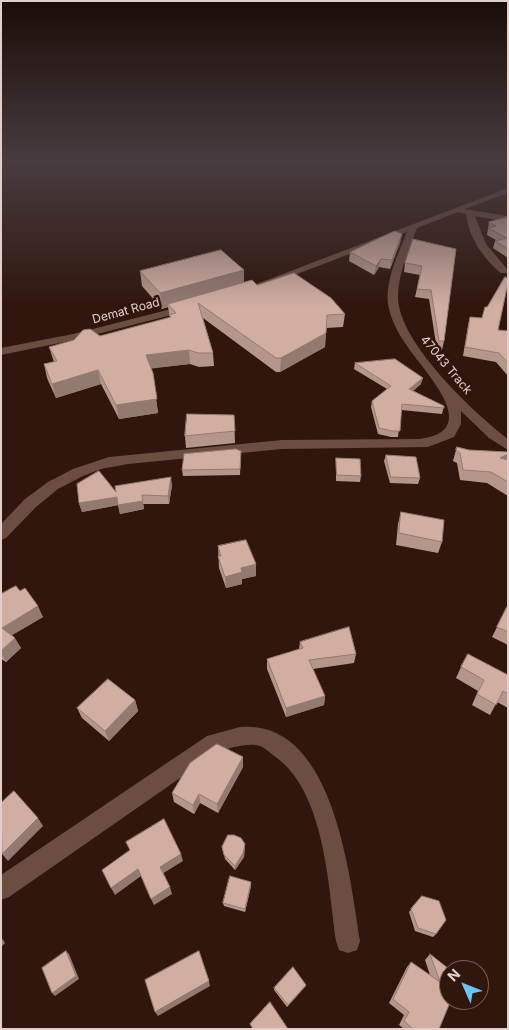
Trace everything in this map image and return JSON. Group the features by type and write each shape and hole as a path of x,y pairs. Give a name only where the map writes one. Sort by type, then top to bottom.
{"street":[{"path":"248,290 454,211"},
{"path":"464,211 508,219"},
{"path":"470,212 473,229 490,258 504,271"},
{"name":"47043 Track","path":"413,227 399,264 394,308 408,340 448,391 487,431 508,446"},
{"name":"Demat Road","path":"1,352 74,337 193,306"},
{"path":"1,534 20,512 49,488 92,467 123,460 300,444 362,445 435,440 449,434 453,425 455,405 448,391"},
{"path":"1,889 214,743 240,737 266,738 298,762 314,789 329,825 348,941"}],"building":[{"path":"508,217 508,249 495,241 507,238 488,228 496,226 489,222"},
{"path":"395,231 402,234 392,260 381,259 376,266 350,252 375,240"},
{"path":"413,239 456,249 444,341 439,341 431,290 417,289 422,266 405,263"},
{"path":"221,250 244,270 160,293 140,271"},
{"path":"294,273 331,298 345,314 327,315 326,333 281,358 276,358 198,303 213,353 198,353 189,350 146,355 153,373 157,399 116,405 98,370 52,384 44,364 57,361 49,347 74,340 83,330 90,329 100,336 171,317 169,315 176,313 168,304 252,280 257,285"},
{"path":"505,277 508,278 508,283 498,330 508,331 508,363 499,353 465,347 470,317 482,318 485,307 487,307"},
{"path":"395,359 423,378 409,389 444,406 444,408 402,404 400,431 379,428 372,401 391,386 355,363"},
{"path":"187,414 234,415 235,431 185,436"},
{"path":"457,447 469,450 508,452 508,454 500,458 508,460 508,482 491,472 463,470 460,453 456,450"},
{"path":"236,449 241,451 240,469 182,470 184,454"},
{"path":"386,455 416,457 420,478 391,477"},
{"path":"336,458 360,459 361,476 337,475"},
{"path":"99,471 116,492 115,486 171,477 168,496 142,495 143,501 118,505 117,497 79,503 77,484"},
{"path":"401,512 444,520 442,542 399,533"},
{"path":"246,540 256,564 241,568 242,572 225,577 218,556 221,556 218,546"},
{"path":"16,586 20,591 25,588 38,606 2,628 15,638 1,651 1,594"},
{"path":"508,607 508,632 497,627"},
{"path":"349,627 356,654 309,660 325,696 286,708 267,659 303,648 300,642"},
{"path":"468,654 508,675 508,694 503,691 496,705 477,694 484,680 461,667"},
{"path":"108,679 135,700 105,731 77,708"},
{"path":"217,744 243,757 217,804 199,794 193,805 172,793 190,763"},
{"path":"14,791 38,818 2,854 1,803"},
{"path":"164,819 181,854 160,867 170,887 151,899 138,869 111,888 102,870 130,850 126,842"},
{"path":"228,835 241,838 245,844 243,853 235,866 224,855 222,847"},
{"path":"230,876 251,882 245,909 223,903"},
{"path":"422,896 439,901 446,920 436,934 418,928 411,909"},
{"path":"66,951 76,976 52,993 42,968"},
{"path":"199,951 209,981 155,1012 145,980"},
{"path":"430,954 439,961 439,979"},
{"path":"411,962 439,981 439,1010 447,1010 439,1029 413,1029 404,1021 409,1012 393,999"},
{"path":"293,967 306,985 288,1005 274,988"},
{"path":"270,1002 288,1029 253,1029 250,1024"}]}
